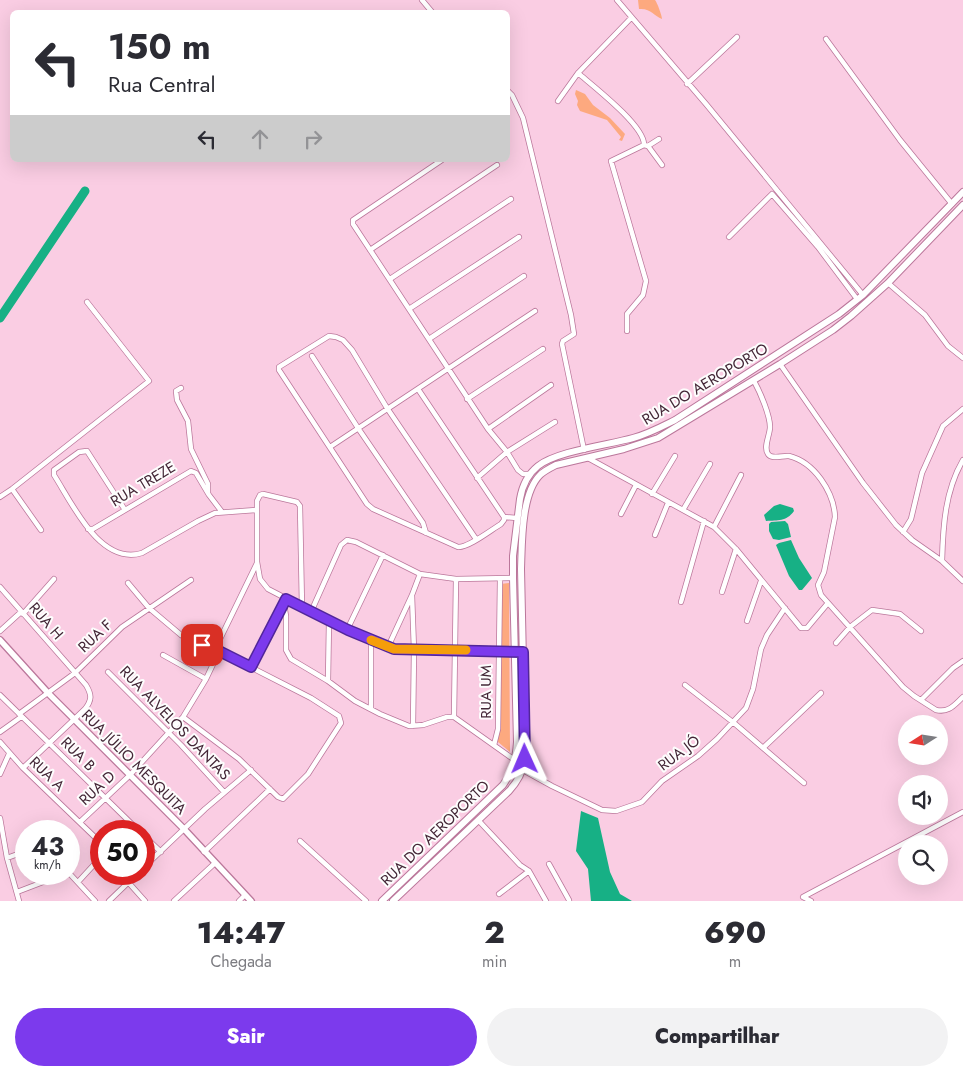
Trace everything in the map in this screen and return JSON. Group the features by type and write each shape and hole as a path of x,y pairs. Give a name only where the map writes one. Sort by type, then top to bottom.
{"main road":[{"name":"RUA DO AEROPORTO","path":"382,901 503,785 516,761 518,742 513,556 522,490 530,474 551,458 622,441 653,431 675,420 789,348 834,318 860,297 963,192"},
{"name":"RUA DO AEROPORTO","path":"393,901 516,784 523,770 525,754 522,540 528,498 536,480 556,465 624,449 663,436 795,355 833,330 888,283 963,205"},
{"path":"789,348 795,355"},
{"path":"622,441 624,449"}],"street":[{"path":"422,0 430,10"},
{"path":"617,0 860,297"},
{"path":"558,101 578,73 631,18"},
{"path":"687,84 737,37"},
{"path":"826,39 900,140 952,204"},
{"path":"578,73 611,100 627,117 643,135 646,146 662,165"},
{"path":"510,93 523,118 574,328 574,334 563,341 562,344 584,450"},
{"path":"627,331 627,314 643,295 646,280 611,161 660,140"},
{"path":"439,162 353,220 353,224 488,429 507,452 518,470 523,474 530,474"},
{"path":"370,250 497,165"},
{"path":"729,237 772,194 860,297"},
{"path":"390,279 511,199"},
{"path":"409,309 519,237"},
{"path":"429,338 524,276"},
{"path":"888,283 925,315 948,346 963,358"},
{"path":"0,497 12,490 149,381 87,302"},
{"path":"330,447 535,311"},
{"path":"476,540 387,408 352,350 343,340 336,336 329,336 281,365 279,370 367,504 373,509 458,547 463,547 476,540 501,524 504,517"},
{"path":"467,399 543,349"},
{"path":"312,356 358,428 423,523 426,533"},
{"path":"780,364 880,506 903,532 942,561 963,581"},
{"path":"754,381 762,396 770,425 766,451 773,457 787,456 805,462 824,485 835,510 824,572 818,585 818,590 828,604 903,687 936,710 946,711 963,697"},
{"path":"488,429 551,385"},
{"path":"181,388 176,391 177,400 188,421 190,449 208,484 209,495"},
{"path":"418,389 504,517"},
{"path":"903,532 911,519 922,473 942,426 963,408"},
{"path":"477,478 507,452 555,422"},
{"path":"125,510 89,453 85,450 55,468 53,472 88,529 110,549 122,554 132,556 142,553 205,517 222,512 257,510"},
{"path":"652,494 675,456"},
{"path":"588,458 636,486 714,527 736,549 761,581 804,629 808,628 828,604"},
{"path":"942,561 946,506 963,460"},
{"path":"683,510 710,464"},
{"path":"959,467 963,473"},
{"name":"RUA TREZE","path":"88,529 93,529 191,471 196,473 222,512"},
{"path":"714,527 742,475"},
{"path":"621,514 636,486"},
{"path":"12,490 41,530"},
{"path":"302,608 300,508 297,502 263,494 258,497 257,510 257,562 260,579 263,584 285,602 312,612 388,648 523,652"},
{"path":"655,535 668,502"},
{"path":"504,517 517,518"},
{"path":"680,602 704,521"},
{"path":"312,612 343,542 351,540 420,574 456,579 513,578"},
{"path":"722,592 736,549"},
{"path":"348,630 383,555"},
{"name":"RUA D","path":"80,822 130,775 183,718 206,679 215,660 220,639 257,562"},
{"path":"388,648 420,574"},
{"path":"0,631 22,613 54,579"},
{"path":"454,717 456,579"},
{"name":"RUA UM","path":"494,745 498,729 500,579"},
{"name":"RUA F","path":"0,732 75,673 113,635 191,580"},
{"path":"747,621 761,581"},
{"path":"128,583 149,608 181,635 217,650 330,709 339,716 341,723 308,774 286,798 280,798 222,745 183,718"},
{"name":"RUA H","path":"0,587 86,685 91,695 89,704 74,720"},
{"path":"412,595 414,650 413,726"},
{"path":"251,667 285,602"},
{"path":"285,602 286,650 288,656 328,680 354,701 403,724 413,726 447,717 454,717 516,761"},
{"name":"RUA JÓ","path":"523,770 602,810 616,811 642,802 662,781 698,756 734,723 749,702 758,658 767,635 785,608"},
{"path":"836,642 850,627 872,610 900,614 921,631"},
{"path":"328,680 330,621"},
{"name":"RUA JÚLIO MESQUITA","path":"0,640 48,693 184,830 251,901"},
{"path":"371,640 371,709"},
{"path":"162,655 206,679"},
{"path":"921,700 953,668 963,661"},
{"name":"RUA ALVELOS DANTAS","path":"108,672 224,792"},
{"path":"685,685 734,723 804,783"},
{"path":"763,748 821,693"},
{"name":"RUA B","path":"0,695 127,820"},
{"path":"23,768 74,720"},
{"name":"RUA A","path":"0,742 9,754 78,820"},
{"path":"0,774 9,754"},
{"path":"155,857 224,792 251,770"},
{"path":"204,852 270,789"},
{"path":"811,901 803,896 963,812"},
{"path":"0,820 7,858 19,900 12,901"},
{"path":"478,820 520,865 529,871 544,900"},
{"name":"RUA A","path":"80,822 90,832"},
{"path":"300,841 366,901"},
{"path":"155,846 161,852"},
{"path":"7,858 15,855"},
{"path":"174,901 215,863"},
{"path":"549,864 570,899"},
{"path":"80,880 90,869"},
{"path":"499,894 529,871"},
{"path":"80,884 95,901"},
{"path":"17,892 35,885"},
{"path":"109,901 125,885"},
{"path":"131,885 145,901"},
{"path":"239,901 245,895"}],"shaded area":[{"path":"638,0 655,0 662,19 649,11 639,9"},
{"path":"576,90 585,94 593,105 610,118 625,134 622,141 619,140 621,137 607,120 580,111 577,105"},
{"path":"780,504 793,508 794,511 785,519 766,521 764,515 774,506"},
{"path":"785,521 788,524 791,537 779,540 773,539 769,531 769,524 771,522"},
{"path":"791,540 799,558 812,578 802,590 799,590 789,576 776,545"},
{"path":"509,583 510,752 498,742 500,584"},
{"path":"581,811 598,818 610,872 620,894 632,901 591,901 588,869 576,851"}],"waterway":[{"path":"0,318 85,191"}],"slow traffic":[{"path":"371,640 394,649 466,650"}],"route":[{"path":"202,645 251,667 286,599 388,648 523,652 525,759"}]}
